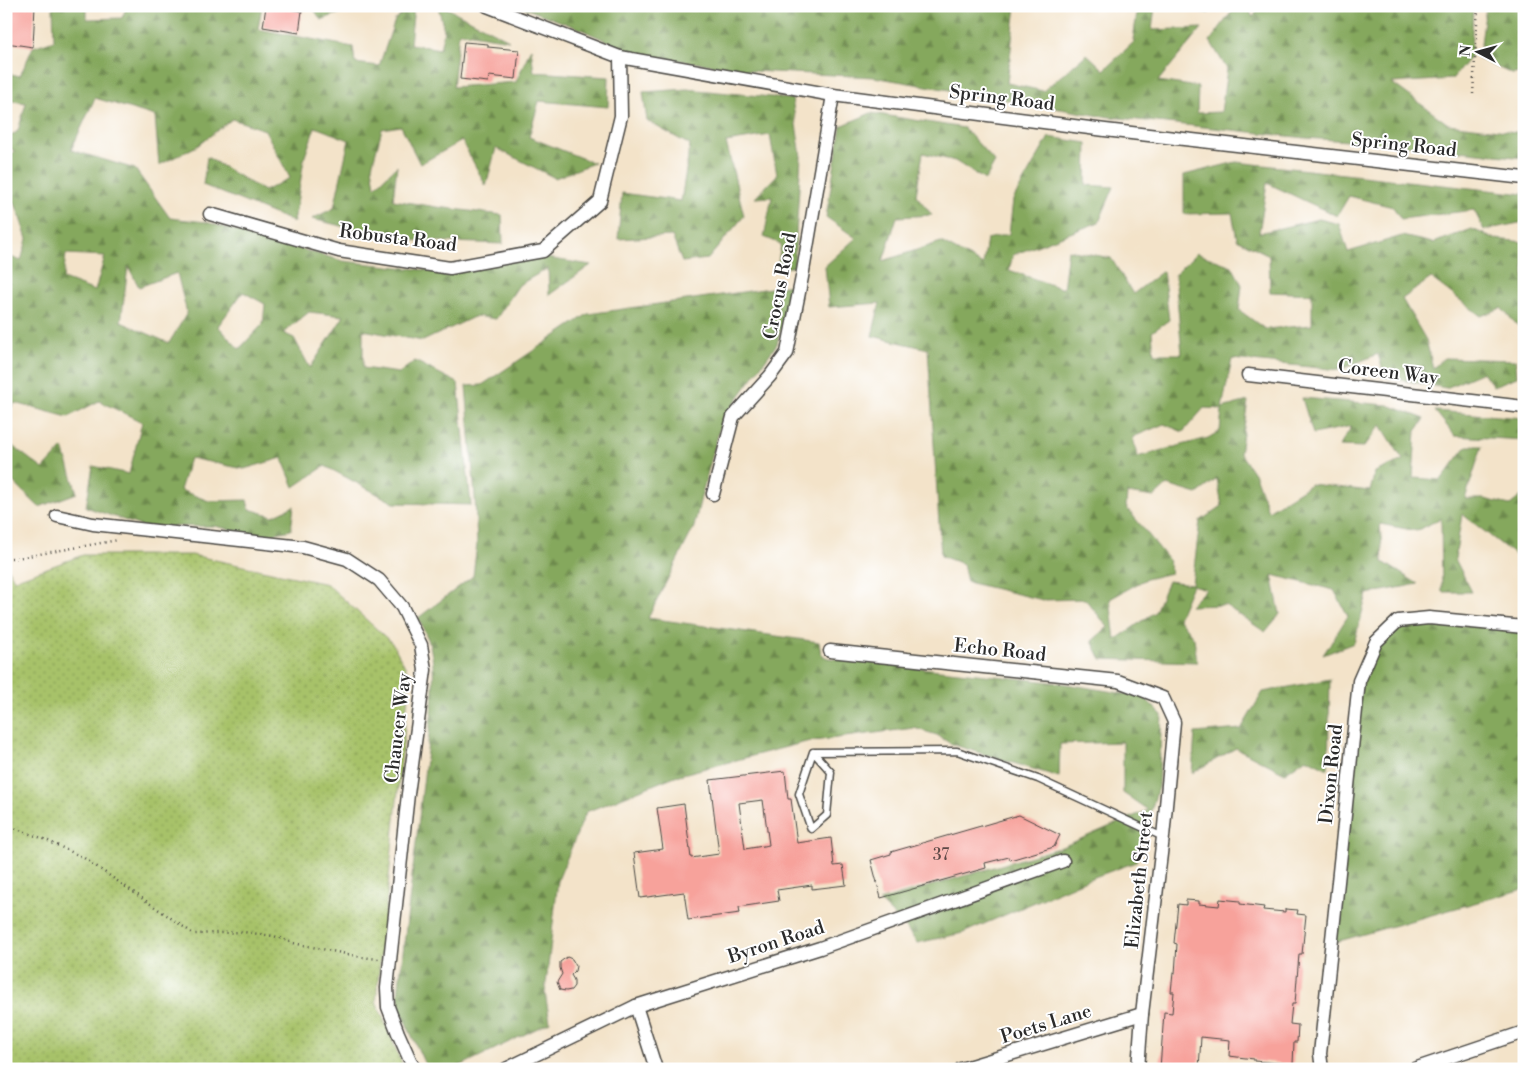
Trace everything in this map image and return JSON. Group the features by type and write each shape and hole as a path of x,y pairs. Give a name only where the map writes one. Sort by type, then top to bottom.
{"street":[{"name":"Spring Road","path":"487,6 620,57 832,95 1104,130 1524,178"},
{"name":"Robusta Road","path":"210,214 339,251 450,268 543,251 600,201 621,116 620,57"},
{"name":"Crocus Road","path":"713,494 733,417 770,376 787,353 802,277 832,95"},
{"name":"Coreen Way","path":"1248,375 1524,407"},
{"name":"Chaucer Way","path":"57,516 93,524 303,547 347,559 379,580 402,607 421,645 425,670 408,794 387,988 388,1007 414,1069"},
{"name":"Dixon Road","path":"1322,1069 1320,1054 1359,681 1376,642 1398,621 1406,620 1429,618 1524,627"},
{"name":"Echo Road","path":"830,651 1118,681 1163,698"},
{"name":"Elizabeth Street","path":"1138,1069 1142,1014 1164,837 1174,722 1163,698"},
{"name":"Byron Road","path":"506,1069 636,1006 820,948 1063,861"},
{"path":"636,1006 656,1069"},
{"name":"Poets Lane","path":"961,1069 1142,1014"},
{"path":"1414,1069 1524,1032"}],"lane":[{"path":"813,752 957,751 1038,778 1164,837"},
{"path":"813,752 831,772 827,815 811,829 799,794 813,752"}],"path":[{"path":"1473,94 1478,6"},
{"path":"6,558 17,558 126,539"},
{"path":"6,825 44,839 84,858 194,934 243,932 274,936 293,943 361,957 390,960"}],"green space":[{"path":"53,6 87,6 87,19 122,18 127,6 262,6 258,29 353,47 355,63 379,66 395,20 411,6 414,6 410,44 440,49 444,30 438,6 443,6 509,40 459,32 453,87 516,82 531,48 534,72 609,77 608,107 539,101 529,137 594,163 555,178 496,148 486,186 462,141 420,164 401,126 382,129 372,166 375,187 397,166 393,200 502,215 503,244 401,240 312,219 334,208 349,140 315,127 304,159 294,222 203,185 207,157 264,191 290,178 265,130 232,119 197,146 159,165 155,116 95,98 71,150 135,169 170,218 206,222 343,261 443,272 540,257 591,265 549,295 548,268 519,285 496,319 476,316 423,341 363,330 363,368 399,373 415,361 458,383 471,505 394,503 325,466 294,487 282,458 244,469 190,458 180,490 209,501 247,500 249,509 273,516 294,506 291,530 262,536 214,526 144,527 86,507 93,466 129,474 142,422 99,401 68,417 15,403 6,413 6,255 21,261 27,239 15,203 6,199 6,157 15,151 6,147 6,139 18,131 26,103 6,100 6,73 20,76 33,47 54,40","holes":["66,254 105,256 95,291 63,279","128,266 139,287 177,273 187,313 169,343 121,322","243,292 265,304 263,324 239,349 218,326","309,312 344,316 310,368 294,338 283,333"]},
{"path":"312,6 355,6 356,7 321,20"},
{"path":"519,6 1016,6 1007,83 1043,91 1087,54 1104,70 1136,40 1133,40 1138,6 1155,6 1152,30 1202,28 1158,81 1198,87 1197,113 1221,112 1227,69 1210,41 1236,6 1248,6 1253,18 1259,6 1473,6 1471,56 1452,79 1392,83 1448,124 1524,133 1524,158 1404,145 1306,138 1101,116 874,77 752,71 636,54 578,28"},
{"path":"1159,6 1209,6 1209,13"},
{"path":"1486,6 1524,6 1524,73 1512,74 1479,59"},
{"path":"687,89 792,99 801,156 794,267 777,268 781,244 764,237 772,197 755,198 777,175 770,135 726,142 744,216 708,259 682,262 672,236 618,239 622,193 681,201 690,145 647,121 643,92"},
{"path":"871,113 964,128 995,162 985,180 955,161 923,153 916,195 932,215 897,217 883,261 941,242 983,265 987,239 1009,234 1013,200 1049,137 1087,143 1086,185 1114,187 1099,222 1013,255 1009,270 1063,289 1068,250 1111,258 1133,294 1163,271 1169,320 1152,332 1154,354 1182,354 1175,274 1196,253 1232,266 1242,285 1239,310 1265,329 1312,325 1312,294 1270,292 1269,255 1237,239 1232,213 1184,214 1184,175 1236,162 1524,194 1524,222 1484,230 1474,210 1401,219 1393,207 1349,196 1337,216 1267,183 1259,233 1319,219 1339,224 1348,252 1402,236 1433,243 1472,229 1495,239 1524,242 1524,332 1501,308 1481,316 1431,278 1402,299 1426,340 1433,368 1444,358 1516,360 1517,377 1493,386 1483,372 1446,388 1385,377 1378,354 1339,370 1232,359 1222,408 1248,401 1240,453 1255,475 1268,511 1311,484 1370,491 1375,472 1403,460 1381,425 1364,447 1339,446 1352,426 1313,434 1302,398 1388,405 1425,419 1416,431 1413,478 1441,480 1467,446 1482,446 1465,499 1484,499 1510,505 1524,494 1524,562 1462,514 1455,559 1472,592 1442,592 1441,518 1417,531 1380,524 1383,562 1418,584 1367,594 1354,643 1323,655 1348,616 1334,590 1272,575 1280,614 1265,632 1225,605 1189,606 1206,589 1192,585 1178,618 1194,638 1197,662 1101,659 1092,641 1108,627 1085,599 1043,600 967,582 963,564 941,556 928,349 872,336 880,303 829,307 825,266 856,238 826,217 841,126","holes":["1204,408 1222,409 1220,431 1208,438 1137,457 1133,437 1164,424 1183,432","1217,479 1222,506 1200,521 1192,584 1168,581 1155,612 1115,640 1110,599 1146,579 1171,573 1168,559 1126,507 1127,493 1154,497 1167,485 1197,494"]},
{"path":"792,285 777,344 722,420 694,527 648,618 819,642 821,655 828,658 1060,683 1144,697 1162,715 1158,787 1136,862 1086,880 963,933 917,943 904,925 879,901 1062,847 1148,810 1123,793 1123,742 1060,744 1059,777 951,744 937,735 914,728 806,742 675,776 586,812 558,880 545,993 550,1022 454,1069 427,1069 401,1012 398,994 432,709 433,674 431,648 418,618 473,576 477,544 466,386 482,385 588,314"},
{"path":"1435,411 1524,418 1524,440 1455,436"},
{"path":"6,441 43,469 63,448 77,493 39,507 6,475"},
{"path":"83,555 192,555 327,584 393,644 410,676 376,1001 404,1069 6,1069 6,565 14,580"},
{"path":"1398,621 1524,629 1524,889 1332,943 1359,681 1376,642"},
{"path":"1330,679 1328,769 1306,758 1285,773 1236,748 1192,773 1195,733 1241,729 1263,692"}],"building":[{"path":"14,6 35,6 33,47 6,43 7,9 13,9"},
{"path":"266,6 302,11 299,33 263,27"},
{"path":"464,42 519,50 516,79 489,76 488,82 460,79"},
{"path":"785,771 788,799 791,799 797,843 831,838 834,866 843,865 846,885 812,889 812,885 777,890 779,901 739,907 740,913 688,920 684,892 640,898 634,853 663,849 657,808 684,804 691,858 719,854 710,780","holes":["763,800 769,845 745,849 739,803"]},
{"path":"1019,815 1060,835 1054,847 1010,860 1009,857 985,863 986,868 881,898 871,860 891,854 891,852"},
{"path":"1220,899 1240,901 1240,904 1264,907 1263,910 1285,912 1285,909 1298,910 1297,914 1306,915 1302,954 1299,954 1295,1004 1292,1004 1290,1024 1298,1025 1297,1042 1294,1042 1293,1064 1254,1061 1254,1059 1229,1056 1230,1040 1201,1037 1199,1069 1160,1069 1164,1012 1172,1013 1174,992 1171,992 1173,973 1175,974 1177,944 1174,943 1178,904 1186,905 1186,900 1199,901 1199,904 1219,906"},
{"path":"567,957 572,959 576,966 575,971 571,975 574,980 574,986 571,990 566,991 560,990 557,982 562,974 560,962"}]}
